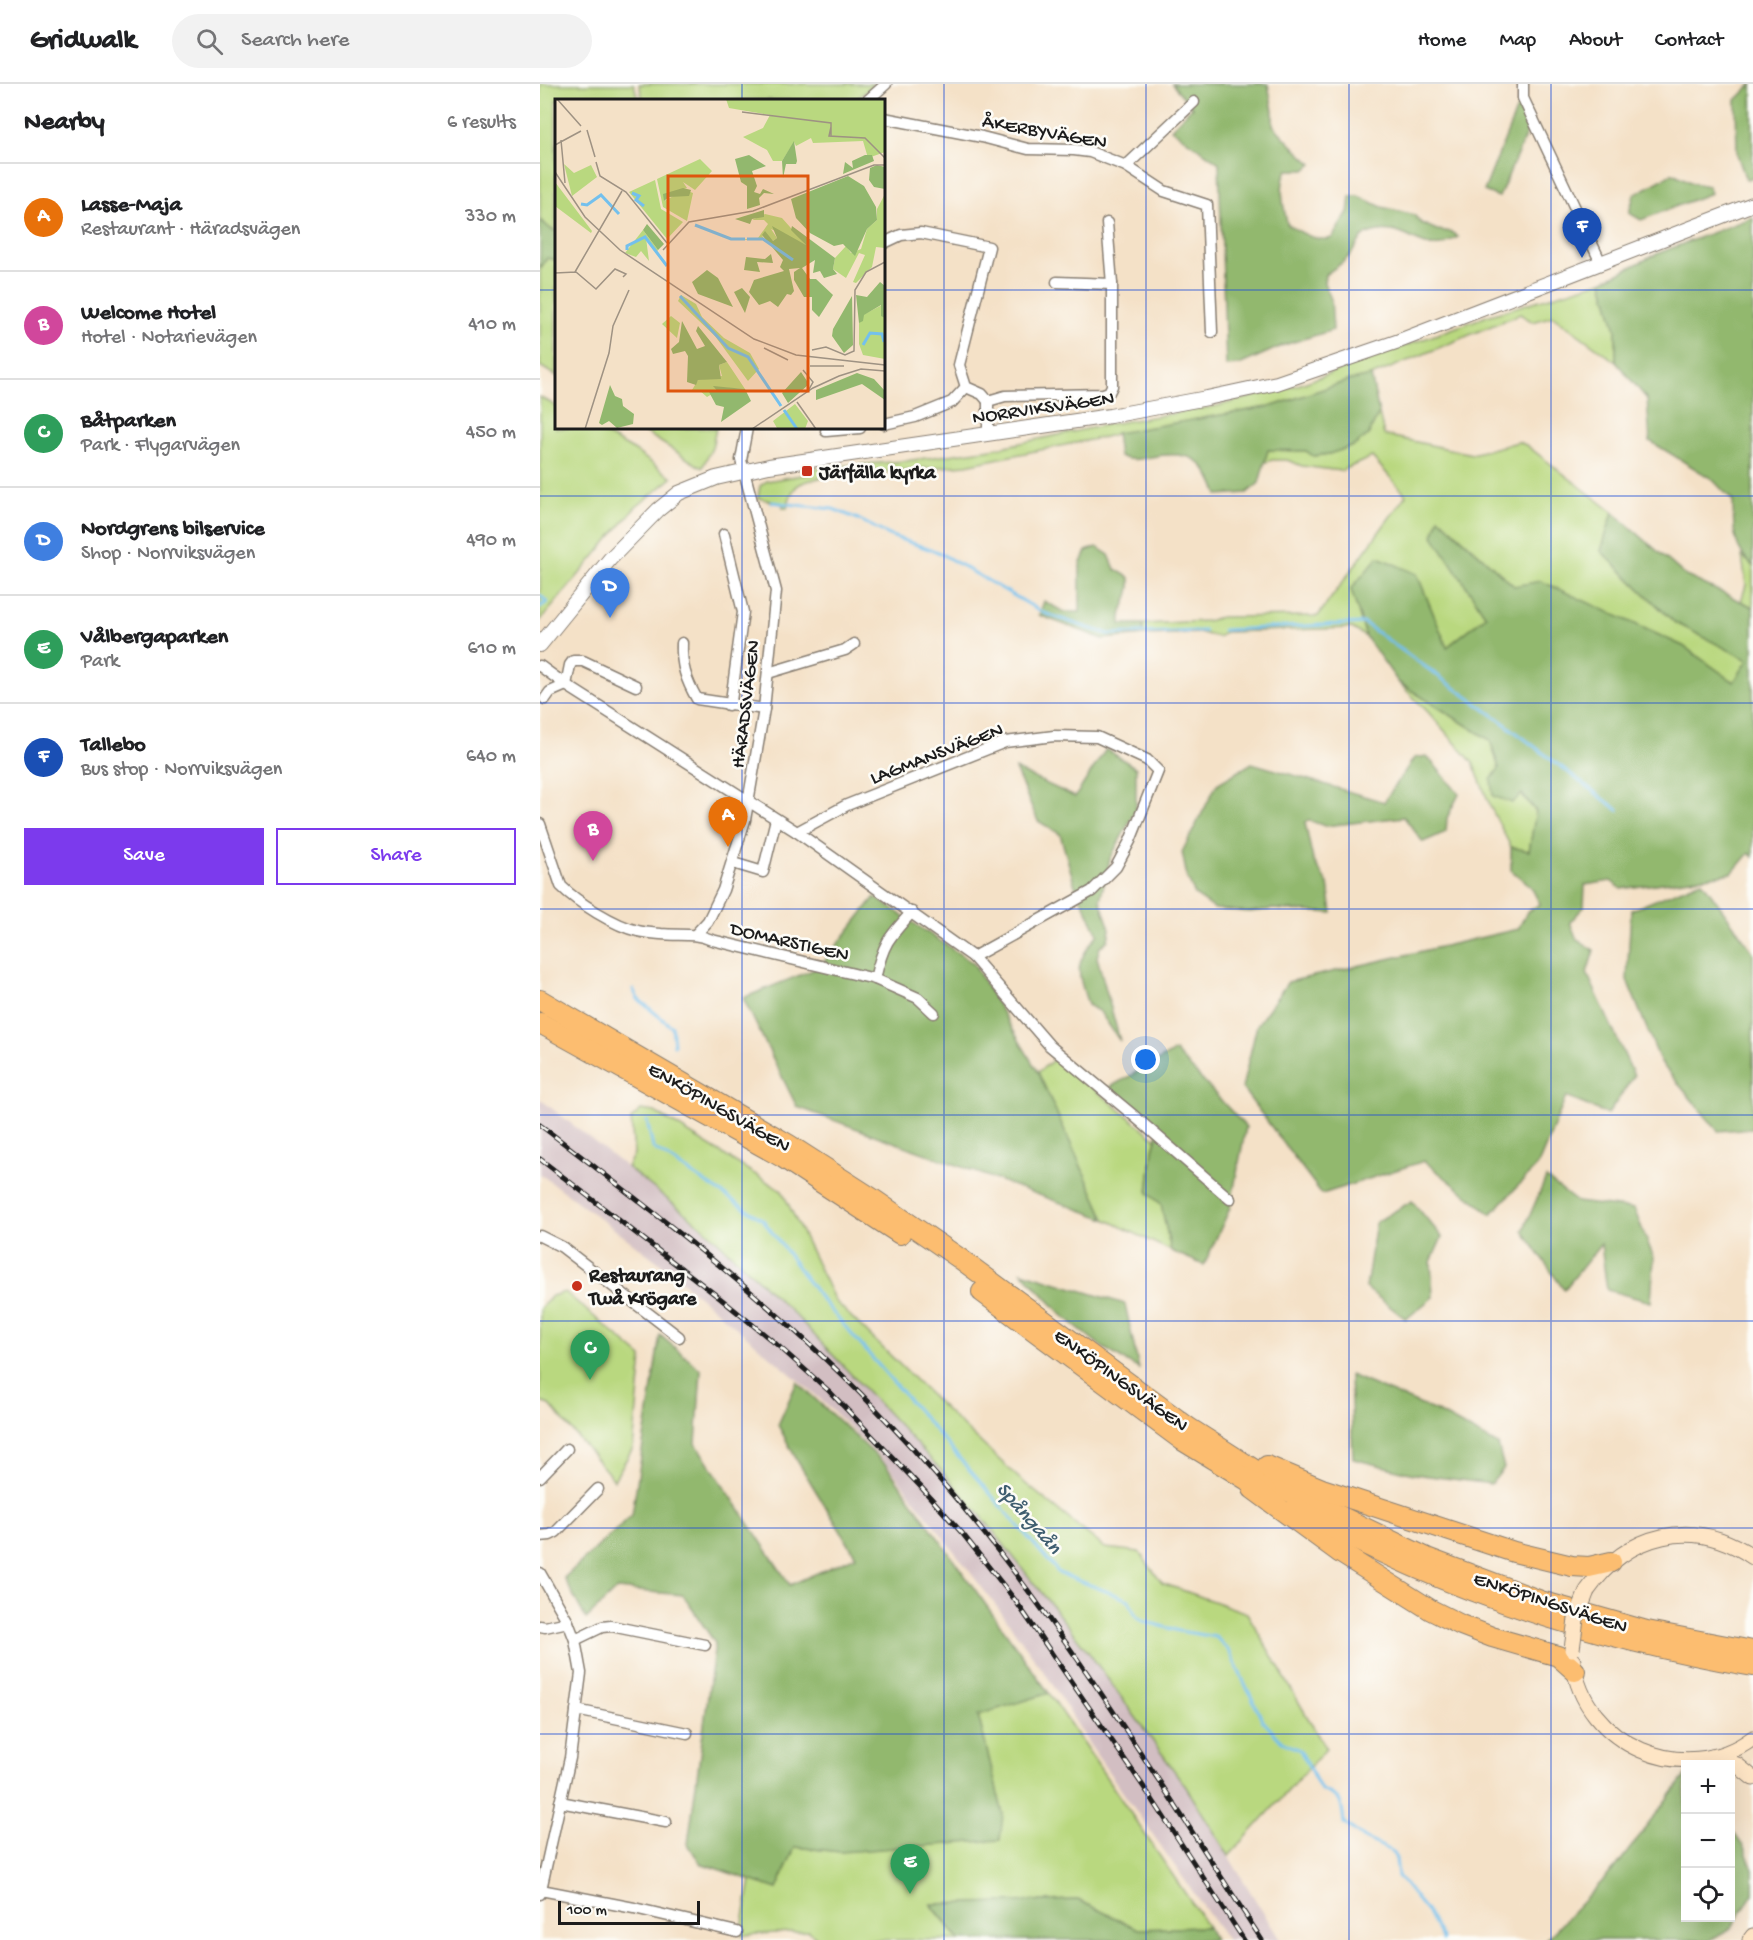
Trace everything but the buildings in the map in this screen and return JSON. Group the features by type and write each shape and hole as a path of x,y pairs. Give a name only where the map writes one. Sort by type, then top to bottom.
{"highway":[{"name":"ENKÖPINGSVÄGEN","path":"540,1000 789,1145 873,1198 962,1260 1189,1428 1286,1490 1455,1570 1541,1601 1647,1630 1753,1651"},
{"name":"ENKÖPINGSVÄGEN","path":"540,1023 782,1157 866,1210 954,1271 1123,1398 1232,1473 1323,1524 1383,1554 1498,1601 1594,1631 1753,1666"},
{"path":"1189,1428 1322,1490 1411,1520 1557,1563 1589,1567 1611,1562"},
{"path":"1232,1473 1340,1552 1431,1610 1492,1637 1558,1656 1575,1671"}],"main road":[{"path":"1753,1557 1725,1542 1706,1536 1686,1534 1666,1536 1628,1550 1611,1562 1587,1591 1576,1619 1572,1649 1575,1671 1582,1694 1591,1710 1617,1737 1632,1748 1650,1755 1686,1761 1712,1757 1737,1748 1753,1738"},
{"path":"1712,1757 1737,1765 1753,1778"},
{"path":"1750,1940 1753,1936"}],"street":[{"path":"869,99 886,84"},
{"path":"1523,84 1523,98 1601,263"},
{"path":"1126,166 1194,102"},
{"name":"ÅKERBYVÄGEN","path":"885,118 982,137 1028,149 1089,152 1126,166 1164,191 1208,205 1212,332"},
{"name":"NORRVIKSVÄGEN","path":"1694,227 1753,198"},
{"name":"NORRVIKSVÄGEN","path":"540,645 610,559 658,510 679,493 716,478 744,471 1110,416 1277,383 1399,341 1753,204"},
{"path":"988,401 1005,396 1109,392 1113,378 1112,284 1107,223"},
{"path":"885,243 901,235 921,233 989,247 959,365 966,387 982,394 988,401 988,433"},
{"path":"1057,282 1112,284"},
{"path":"885,424 915,417 952,402 966,387"},
{"name":"HÄRADSVÄGEN","path":"696,934 708,921 733,863 749,802 768,673 776,591 741,460 747,429"},
{"path":"826,431 849,429"},
{"path":"724,534 743,612 731,701 728,705"},
{"path":"682,643 681,661 697,699 764,709"},
{"path":"768,673 845,650 854,644"},
{"path":"566,685 570,665 573,661 583,660 636,686"},
{"path":"540,666 566,685 797,831 973,957 1050,1046 1230,1199"},
{"path":"545,699 550,692 566,685"},
{"name":"LAGMANSVÄGEN","path":"797,831 847,805 1005,742 1054,736 1097,737 1147,760 1158,771 1130,841 1116,867 1092,891 973,957"},
{"path":"733,863 763,872 776,819"},
{"name":"DOMARSTIGEN","path":"540,824 561,886 627,928 664,934 696,934 712,940 875,979 918,998 934,1013"},
{"path":"875,979 882,952 893,933 912,912"},
{"path":"540,1236 562,1247 679,1337"},
{"path":"540,1477 567,1449"},
{"path":"540,1536 556,1532 598,1489"},
{"path":"540,1573 568,1622 575,1640 581,1673 570,1758 540,1892 634,1908 737,1932"},
{"path":"540,1626 554,1626 568,1622"},
{"path":"575,1640 602,1627 612,1626 705,1645"},
{"path":"576,1710 687,1733"},
{"path":"560,1802 666,1822"}],"shaded area":[{"path":"540,1099 706,1230 800,1320 941,1470 982,1517 1089,1653 1186,1787 1280,1940 1227,1940 1091,1747 1049,1679 887,1464 819,1398 661,1264 540,1174"}],"green space":[{"path":"540,84 634,84 638,99 555,99 555,230 540,220"},
{"path":"639,84 874,84 857,99 643,99"},
{"path":"1172,84 1268,84 1273,125 1312,164 1305,170 1287,170 1283,183 1282,197 1287,224 1303,233 1320,239 1332,238 1348,212 1350,196 1358,196 1382,207 1414,215 1421,223 1437,230 1452,232 1458,237 1443,244 1432,245 1393,231 1369,233 1362,238 1345,260 1325,275 1324,283 1331,299 1333,330 1284,345 1239,365 1226,366 1219,163 1171,129 1192,107"},
{"path":"1752,84 1753,177 1746,180 1737,154 1736,100"},
{"path":"1520,101 1532,120 1499,197 1484,191"},
{"path":"1673,173 1692,183 1708,186 1711,193 1641,220 1629,213 1634,195"},
{"path":"1753,217 1753,566 1737,544 1733,501 1712,479 1650,441 1647,399 1616,362 1616,330 1602,281 1659,253"},
{"path":"540,220 555,230 555,260 547,258 540,268"},
{"path":"547,258 555,260 555,375 540,366 540,270"},
{"path":"1602,281 1616,330 1616,362 1553,316 1533,322 1520,314 1371,376 1347,381 1273,406 1117,433 966,465 823,477 798,485 792,493 787,508 783,508 783,504 758,498 760,486 767,481 814,473 814,468 905,461 992,449 1110,424 1217,406 1298,385 1487,316"},
{"path":"1371,376 1379,413 1368,435 1354,446 1329,454 1313,456 1306,451 1268,450 1259,483 1247,493 1218,495 1208,472 1186,456 1165,455 1135,460 1119,456 1116,433 1273,406 1347,381"},
{"path":"540,397 555,405 555,429 596,429 635,451 672,478 635,508 540,621"},
{"path":"1379,413 1384,435 1472,454 1518,442 1526,445 1613,512 1601,551 1674,622 1749,660 1734,682 1683,646 1514,586 1440,518 1434,536 1486,616 1447,647 1417,574 1351,589 1366,637 1352,628 1225,632 1218,637 1201,633 1143,635 1143,624 1207,621 1221,617 1318,616 1406,495 1372,457 1341,471 1302,466 1287,460 1272,460 1263,463 1268,450 1306,451 1314,456 1329,454 1368,435"},
{"path":"640,429 716,429 712,448 702,468"},
{"path":"1613,512 1686,576 1753,607 1753,857 1749,853 1732,873 1621,889 1611,881 1585,885 1584,907 1570,922 1577,940 1594,950 1587,973 1634,1076 1608,1114 1566,1097 1538,1165 1491,1214 1424,1161 1322,1194 1242,1088 1257,1025 1288,982 1518,929 1527,912 1540,904 1531,887 1511,870 1511,847 1529,851 1536,811 1522,794 1512,803 1493,796 1491,780 1499,768 1490,740 1398,682 1366,637 1351,589 1378,557 1417,574 1447,647 1486,616 1433,536 1439,518 1514,586 1541,581 1683,646 1734,682 1748,660 1674,622 1601,551"},
{"path":"1097,547 1109,555 1115,569 1130,578 1121,624 1143,624 1143,635 1103,639 1039,615 1044,601 1064,612 1080,612 1080,565 1086,551"},
{"path":"1742,556 1753,566 1753,607 1741,601 1746,585"},
{"path":"1398,682 1490,740 1499,768 1536,812 1529,852 1511,847 1491,808 1473,763"},
{"path":"1106,749 1136,768 1136,809 1110,859 1100,900 1110,929 1108,940 1100,947 1097,957 1120,1041 1100,1012 1088,1005 1084,993 1080,975 1081,961 1098,934 1075,886 1060,834 1038,821 1015,769 1075,797"},
{"path":"1427,756 1459,794 1447,818 1446,832 1423,842 1404,817 1325,826 1308,820 1305,823 1313,860 1328,884 1332,913 1273,909 1250,912 1215,909 1195,895 1187,877 1182,852 1217,784 1252,763 1384,802 1414,758"},
{"path":"1702,881 1753,952 1753,1128 1718,1131 1661,1063 1627,980 1631,910"},
{"path":"875,897 973,963 1038,1072 1105,1219 797,1107 743,998 820,967"},
{"path":"1175,1051 1246,1127 1230,1208 1204,1265 1171,1251 1161,1204 1148,1193 1153,1150 1159,1130 1108,1088"},
{"path":"1056,1058 1156,1139 1148,1193 1161,1204 1171,1251 1105,1219 1038,1072"},
{"path":"641,1110 655,1112 782,1191 835,1301 1021,1480 1105,1548 1139,1552 1162,1583 1247,1613 1326,1749 1229,1856 1186,1787 1089,1653 982,1517 941,1470 800,1320 706,1230 627,1167 634,1154 631,1119"},
{"path":"1546,1178 1577,1202 1634,1209 1654,1258 1651,1302 1607,1290 1601,1244 1564,1290 1523,1231"},
{"path":"1412,1201 1442,1237 1431,1262 1433,1297 1406,1319 1366,1288 1376,1222"},
{"path":"1022,1272 1125,1304 1139,1369 1102,1347 1062,1315"},
{"path":"565,1292 642,1357 633,1448 614,1480 550,1405 540,1402 540,1308 552,1296"},
{"path":"660,1335 701,1370 696,1444 790,1585 856,1556 778,1425 797,1382 886,1465 1049,1693 978,1715 1003,1814 1000,1840 841,1852 795,1847 777,1889 700,1863 688,1844 715,1643 683,1595 617,1589 586,1619 564,1578 632,1515"},
{"path":"1350,1375 1438,1412 1498,1445 1504,1468 1491,1484 1414,1474 1353,1459"},
{"path":"1049,1693 1208,1927 1138,1929 1078,1900 931,1905 960,1940 819,1940 809,1931 742,1935 751,1880 777,1889 795,1847 841,1852 1003,1814 978,1715"},
{"path":"1681,1781 1681,1922 1735,1922 1731,1928 1710,1940 1546,1940 1616,1867"},
{"path":"1735,1835 1745,1849 1753,1870 1753,1894 1735,1922"},
{"path":"1078,1900 1138,1929 1208,1927 1214,1940 960,1940 931,1904"}],"waterway":[{"path":"771,502 833,509 891,536 938,552 1044,613 1088,628 1109,634 1205,631"},
{"path":"540,595 547,602 540,607"},
{"path":"1223,630 1364,623 1497,718 1618,810"},
{"name":"Spångaån","path":"633,989 638,999 672,1027 674,1045"},
{"name":"Spångaån","path":"647,1121 653,1148 763,1220 822,1300 1059,1573 1129,1600 1135,1614 1143,1621 1179,1631 1216,1637 1229,1651 1263,1721 1282,1742 1300,1750 1321,1790 1340,1801 1344,1823 1366,1839 1392,1851 1396,1859 1398,1876 1428,1913 1443,1940"}],"railway":[{"path":"540,1125 676,1230 764,1303 848,1381 942,1481 992,1543 1087,1672 1262,1940"},
{"path":"540,1159 775,1343 829,1391 920,1486 962,1533 1015,1600 1152,1799 1244,1940"}],"place":[{"name":"Tallebo","path":"1582,258"},
{"name":"Järfälla kyrka","path":"807,471"},
{"name":"Nordgrens bilservice","path":"610,618"},
{"name":"Lasse-Maja","path":"728,847"},
{"name":"Welcome Hotel","path":"593,861"},
{"name":"Restaurang Twå Krögare","path":"577,1286"},
{"name":"Båtparken","path":"590,1380"},
{"name":"Vålbergaparken","path":"910,1894"}]}
